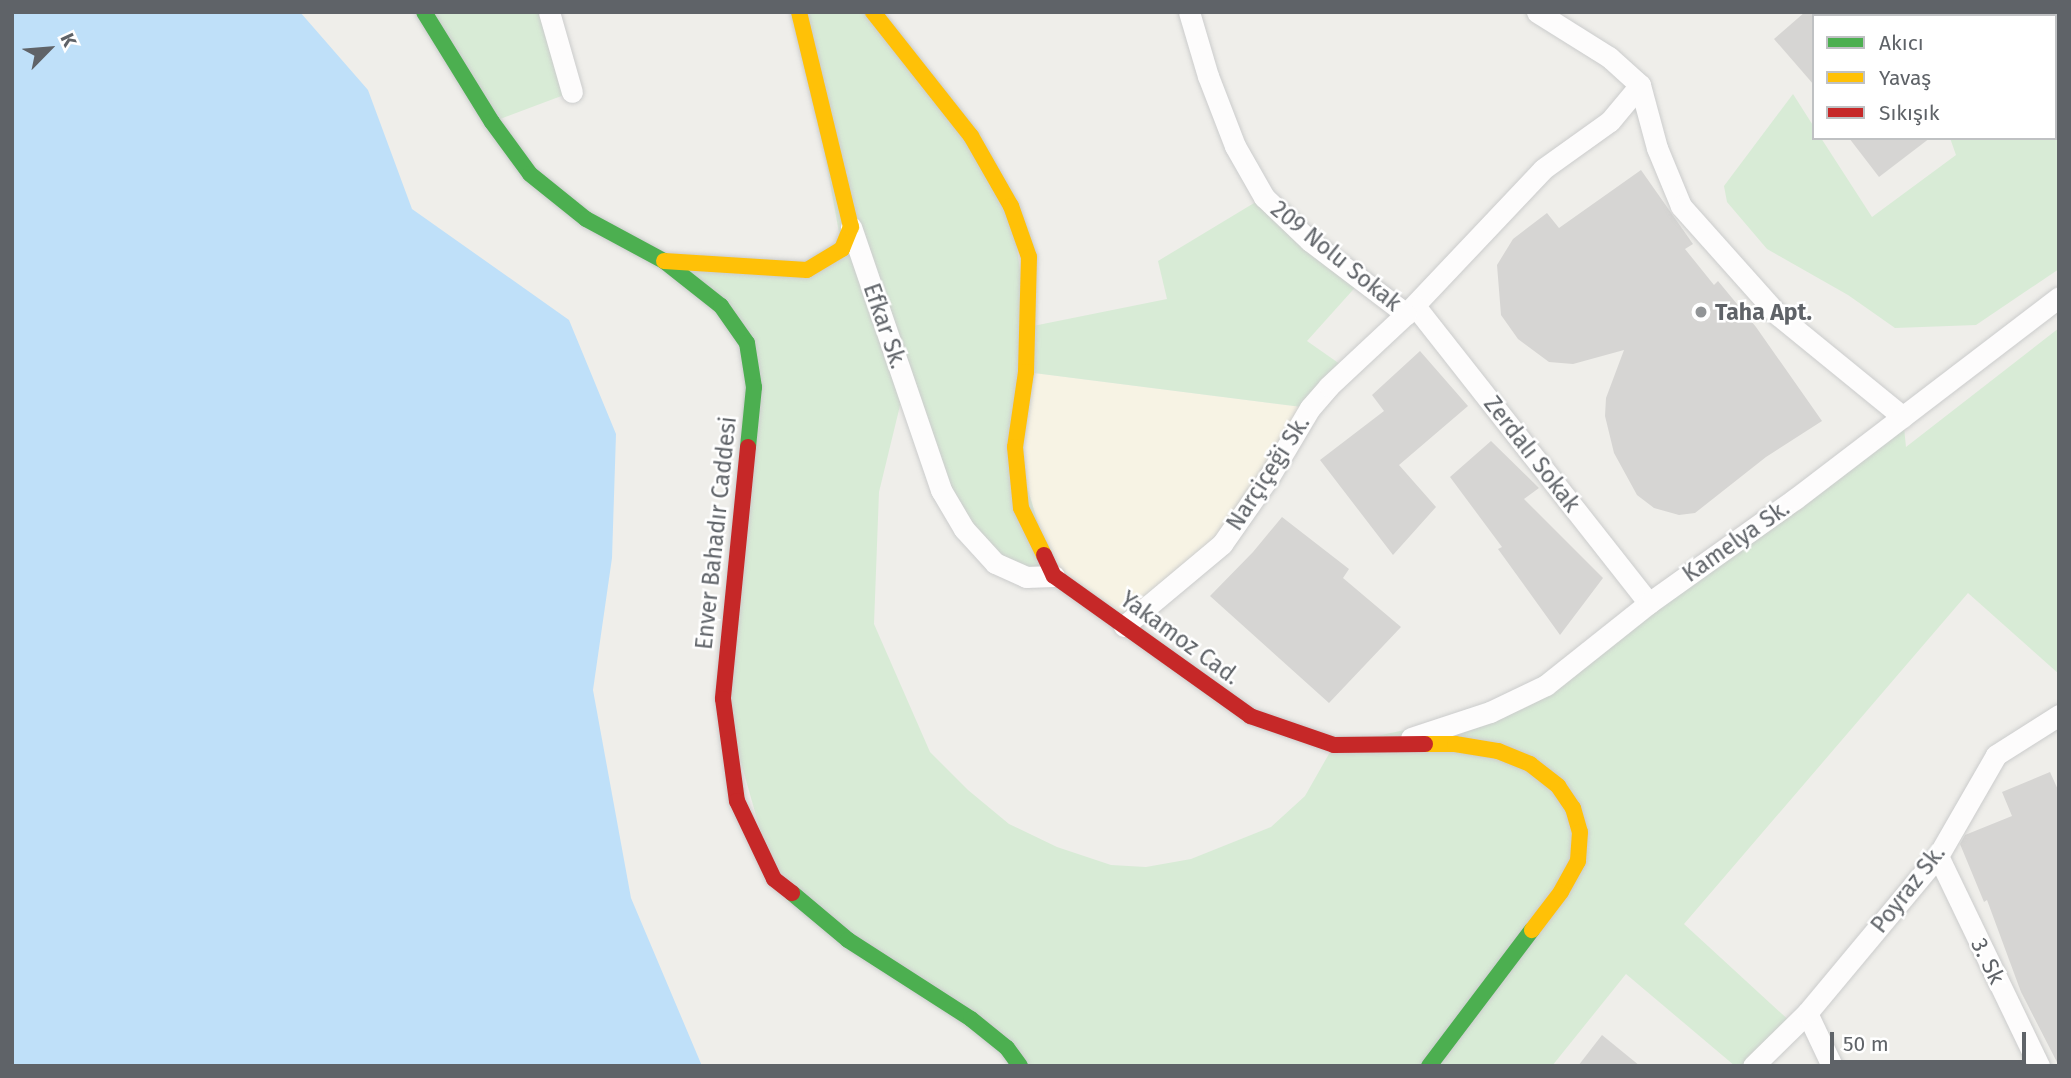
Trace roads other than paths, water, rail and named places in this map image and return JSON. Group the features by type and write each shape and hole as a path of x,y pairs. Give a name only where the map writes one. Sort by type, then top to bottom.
{"street":[{"name":"Enver Bahadır Caddesi","path":"424,12 492,122 530,174 586,219 664,261 722,306 747,342 754,387 723,699 737,801 774,879 848,940 971,1019 1007,1048 1020,1066"},
{"path":"549,12 572,92"},
{"name":"Efkar Sk.","path":"799,12 851,227 942,490 964,529 995,563 1026,577 1054,576"},
{"name":"Yakamoz Cad.","path":"873,12 971,136 1011,205 1029,257 1026,372 1015,447 1021,509 1054,576 1250,716 1334,744 1455,744 1498,751 1530,764 1558,786 1573,808 1580,832 1578,861 1562,892 1429,1066"},
{"name":"209 Nolu Sokak","path":"1189,12 1208,76 1235,146 1264,197 1310,241 1410,310 1543,169 1610,121 1640,85"},
{"path":"1537,12 1609,57 1640,85 1657,148 1681,206 1778,315 1903,417"},
{"path":"664,261 807,270 842,249 851,227"},
{"name":"Kamelya Sk.","path":"1393,745 1490,712 1546,685 1648,603 1795,499 2059,297"},
{"name":"Zerdalı Sokak","path":"1410,310 1648,603"},
{"name":"Narçiçeği Sk.","path":"1124,626 1222,544 1269,477 1310,408 1329,386 1410,310"},
{"name":"Poyraz Sk.","path":"1753,1066 1807,1013 1938,856 1996,755 2059,715"},
{"name":"3. Sk","path":"1938,856 2039,1066"},
{"path":"1807,1013 1832,1066"}],"water":[{"path":"12,12 300,12 368,90 412,209 569,320 616,434 612,558 593,690 631,898 702,1066 12,1066"}],"place":[{"name":"Taha Apt.","path":"1701,312"}]}
